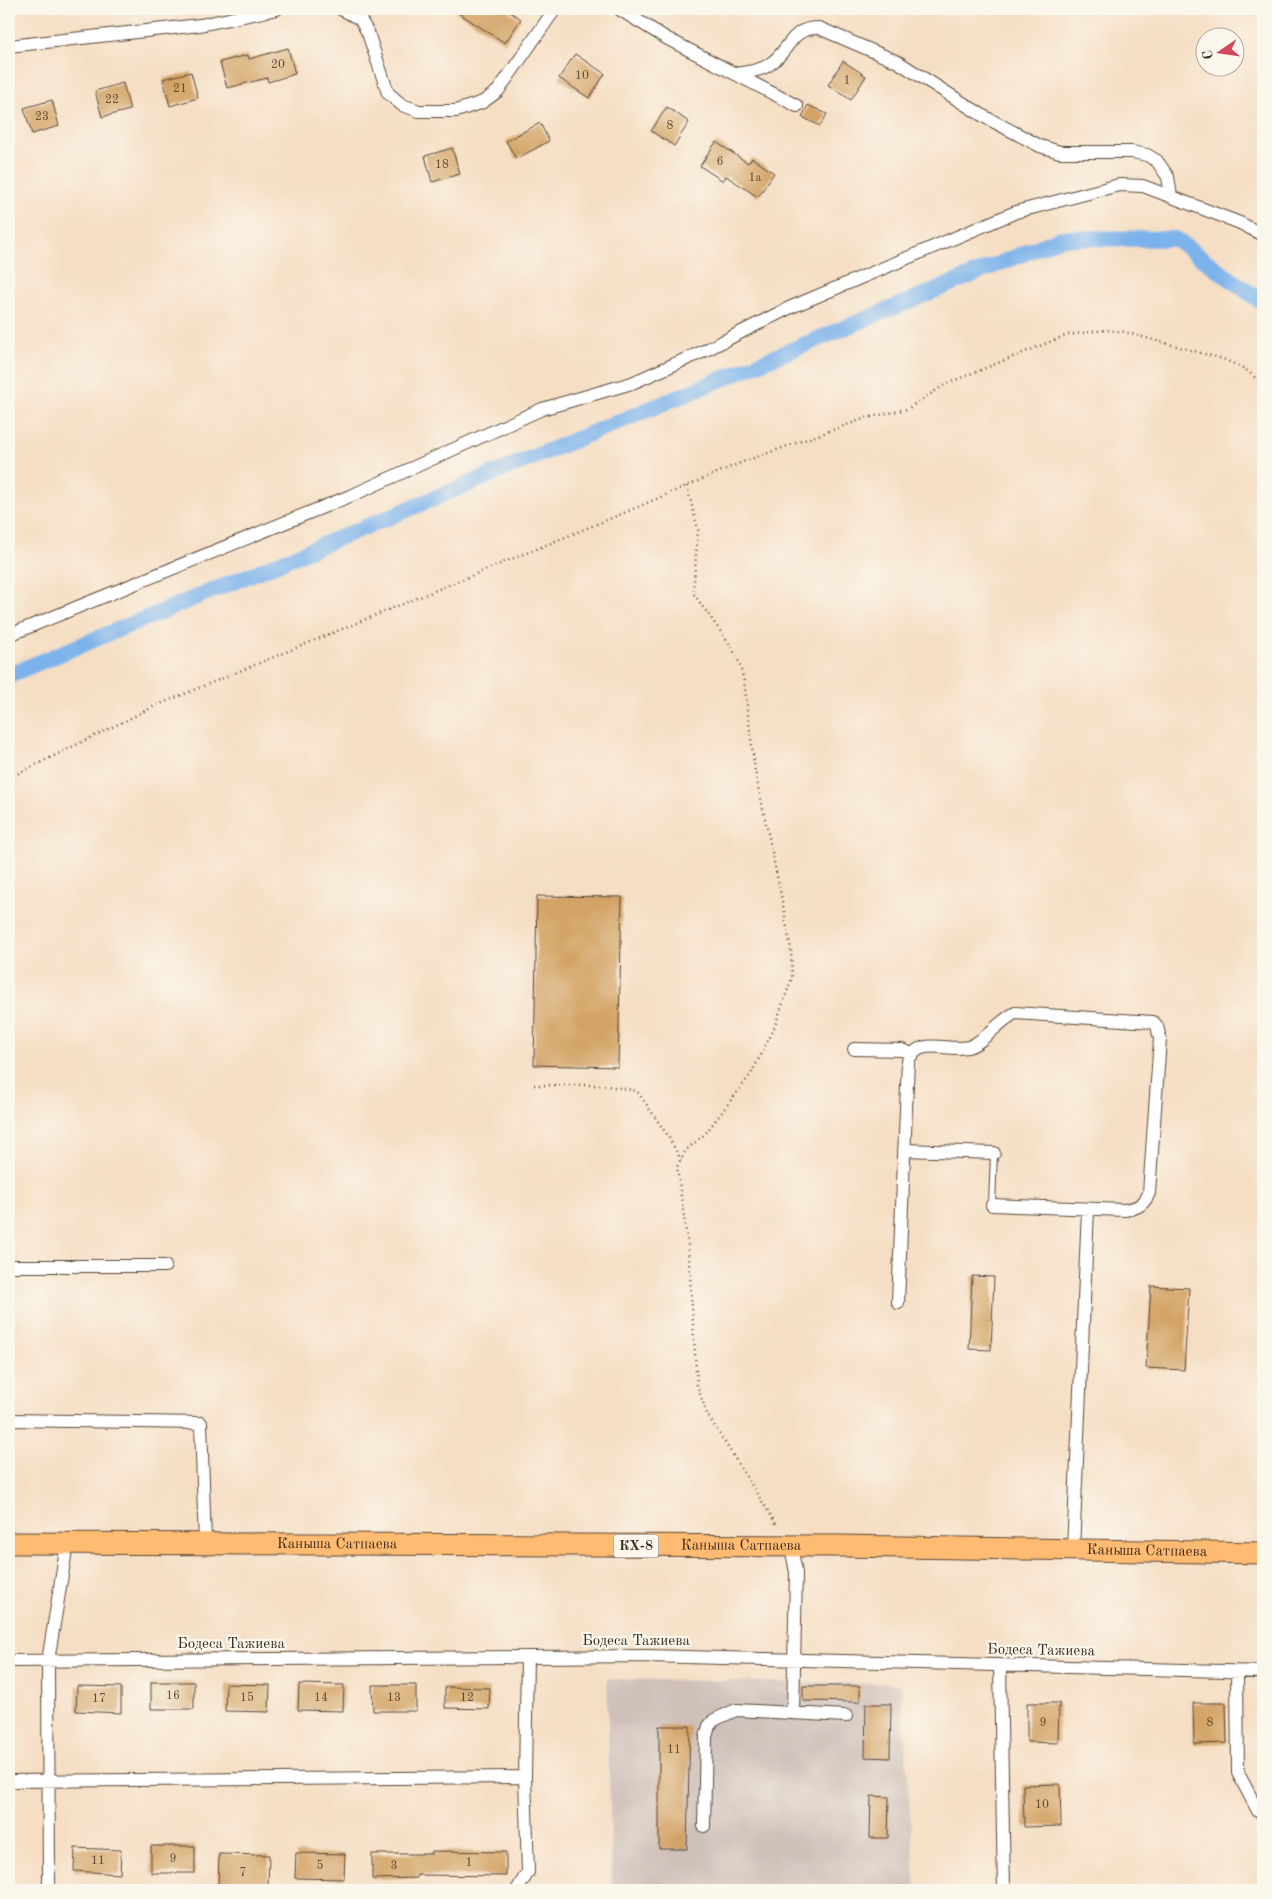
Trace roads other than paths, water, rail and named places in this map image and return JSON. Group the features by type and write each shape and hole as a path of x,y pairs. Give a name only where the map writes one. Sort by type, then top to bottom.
{"main road":[{"name":"Каныша Сатпаева","path":"9,1543 791,1546 1263,1553"}],"street":[{"path":"9,46 200,25 277,9"},
{"path":"341,9 360,19 368,33 388,93 402,105 419,111 456,111 477,105 498,91 555,9"},
{"path":"619,9 666,38 797,106"},
{"path":"736,74 759,70 771,64 797,33 808,27 819,28 898,62 985,117 1040,146 1060,152 1132,152 1147,155 1157,161 1168,177 1171,196"},
{"path":"9,635 355,494 496,432 535,412 632,383 702,352 789,308 1016,212 1119,185 1143,186 1240,223 1263,235"},
{"path":"898,1302 908,1061 912,1054 926,1046 960,1048 974,1044 1004,1019 1015,1013 1153,1022 1157,1026 1160,1039 1149,1193 1146,1201 1134,1208 1088,1210 992,1205"},
{"path":"854,1049 902,1050 912,1054"},
{"path":"904,1150 994,1154"},
{"path":"1073,1550 1088,1210"},
{"path":"9,1266 165,1266"},
{"path":"9,1420 200,1423 205,1544"},
{"path":"49,1890 47,1781 48,1661 67,1544"},
{"path":"791,1546 796,1573 793,1713"},
{"name":"Бодеса Тажиева","path":"9,1661 648,1656 1000,1667 1263,1672"},
{"path":"517,1890 528,1872 525,1777 527,1658"},
{"path":"1000,1667 1004,1890"},
{"path":"1237,1672 1238,1773 1258,1811"},
{"path":"704,1826 706,1737 709,1726 714,1720 736,1710 846,1716"},
{"path":"9,1781 525,1777"}],"lane":[{"path":"992,1205 994,1154"}],"waterway":[{"path":"9,675 1061,238 1176,239 1263,303"}]}
